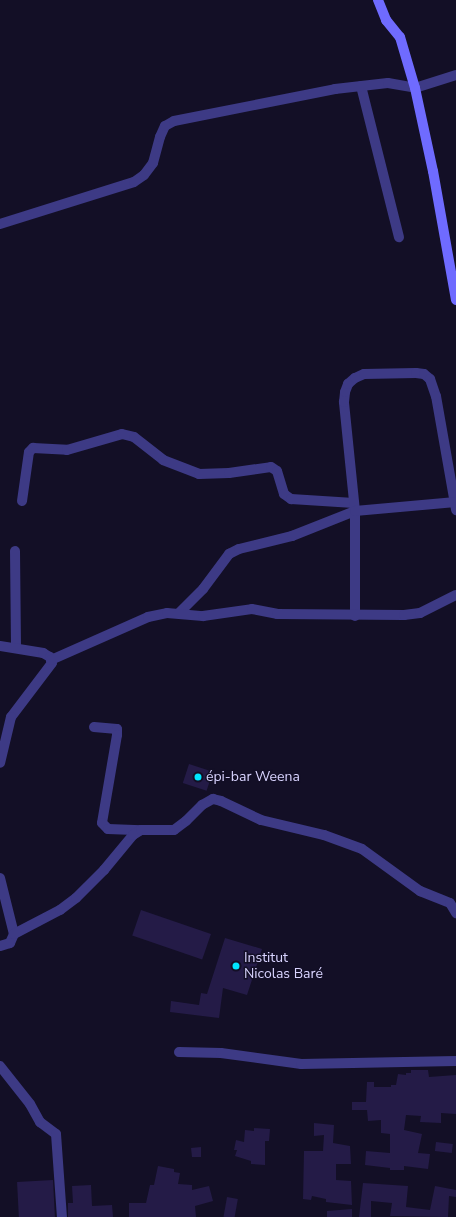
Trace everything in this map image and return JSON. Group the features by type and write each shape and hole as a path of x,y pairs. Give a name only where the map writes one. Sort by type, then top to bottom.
{"main road":[{"path":"378,0 386,20 400,37 415,88 433,171 456,300"}],"street":[{"path":"0,224 134,182 144,175 153,163 160,137 165,126 174,121 335,89 388,83 415,88 456,75"},
{"path":"360,86 399,237"},
{"path":"22,501 29,452 33,448 66,450 122,434 134,437 163,460 199,474 229,473 271,467 277,471 284,494 291,499 354,507 455,504 434,387 430,378 424,374 364,374 355,378 348,384 345,392 344,402 354,507 355,616"},
{"path":"179,613 203,589 229,554 239,549 292,536 354,507"},
{"path":"15,551 16,648"},
{"path":"51,660 148,617 179,613 203,616 252,609 277,614 355,616 420,613 456,595"},
{"path":"0,646 43,653 50,657 51,660 51,666 10,717 0,763"},
{"path":"94,727 116,730 117,735 102,823 108,829 174,830 180,827 207,801 213,799 221,801 261,820 324,835 362,849 420,891 450,903 456,913"},
{"path":"14,934 60,910 76,898 104,870 133,835 141,830"},
{"path":"0,878 14,934 10,943 0,946"},
{"path":"179,1052 222,1053 301,1064 456,1061"},
{"path":"0,1066 30,1104 40,1122 56,1134 62,1217"}],"building":[{"name":"épi-bar Weena","path":"189,764 213,772 207,791 183,783"},
{"path":"141,910 211,934 202,960 132,936"},
{"name":"Institut Nicolas Baré","path":"225,938 262,949 247,995 223,988 219,1018 170,1012 171,1001 199,1005 201,993 207,994"},
{"path":"411,1070 428,1070 429,1077 456,1075 456,1114 441,1113 441,1123 420,1122 421,1116 406,1115 404,1130 422,1134 418,1153 430,1154 428,1169 404,1166 404,1170 390,1170 390,1168 365,1165 366,1151 390,1153 390,1134 381,1133 381,1120 368,1121 367,1110 352,1110 352,1102 366,1102 367,1082 374,1082 374,1087 391,1087 391,1085 396,1085 398,1074 406,1075 406,1073 411,1073"},
{"path":"314,1123 334,1125 333,1143 350,1146 351,1164 336,1164 336,1180 351,1181 352,1205 326,1202 326,1199 312,1196 311,1200 303,1199 304,1151 323,1151 324,1135 314,1136"},
{"path":"254,1128 270,1129 269,1141 265,1141 265,1165 251,1164 251,1161 235,1156 237,1150 234,1150 236,1140 244,1142 245,1130 254,1131"},
{"path":"436,1142 453,1144 452,1153 435,1151"},
{"path":"201,1147 201,1157 192,1157 191,1148"},
{"path":"158,1166 174,1169 174,1172 180,1173 178,1184 192,1185 192,1190 209,1186 213,1201 195,1206 196,1217 129,1217 129,1203 146,1203 150,1185 154,1185"},
{"path":"53,1180 55,1217 19,1217 17,1182"},
{"path":"363,1183 408,1186 406,1207 430,1210 435,1186 456,1190 456,1197 449,1196 448,1217 390,1216 392,1203 371,1201 371,1217 359,1217"},
{"path":"91,1185 92,1206 112,1205 113,1217 68,1217 68,1203 73,1203 72,1186"},
{"path":"227,1197 238,1199 235,1217 224,1217"},
{"path":"352,1209 352,1217 327,1217 327,1211"}],"place":[{"name":"épi-bar Weena","path":"198,777"},
{"name":"Institut Nicolas Baré","path":"236,966"}]}
